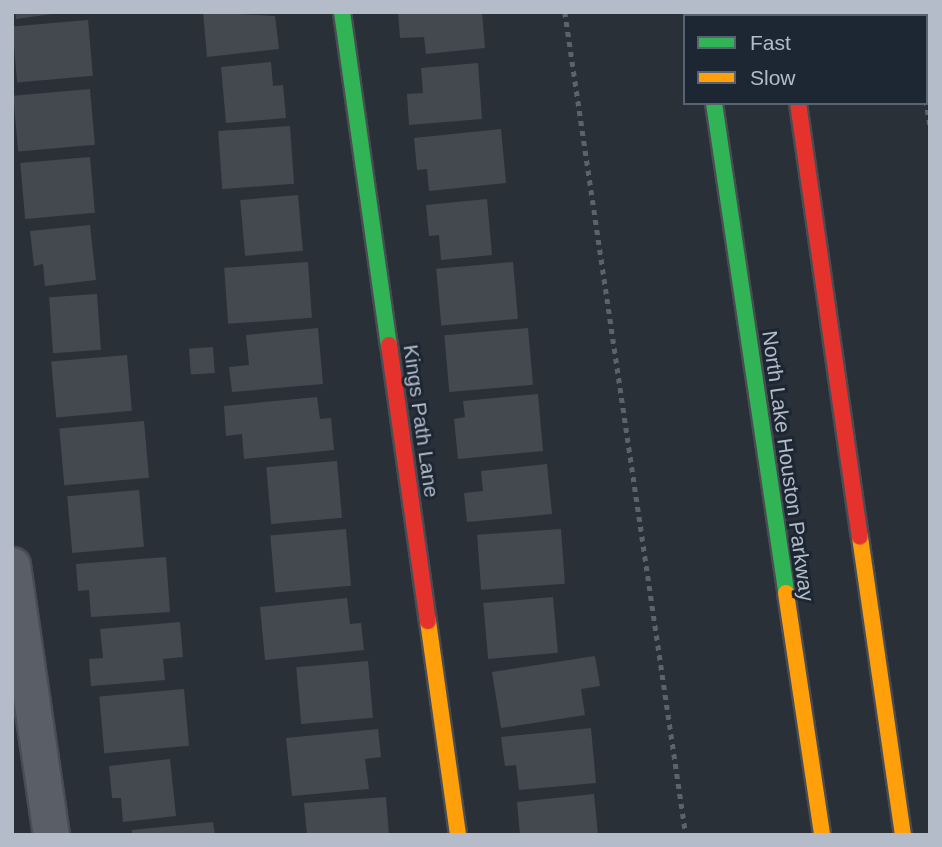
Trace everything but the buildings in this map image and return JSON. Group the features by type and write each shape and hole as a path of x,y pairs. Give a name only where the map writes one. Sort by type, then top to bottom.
{"main road":[{"name":"Kings Path Lane","path":"342,12 457,835"},
{"name":"North Lake Houston Parkway","path":"713,105 822,835"},
{"path":"798,105 903,835"}],"street":[{"path":"12,565 51,835"}],"path":[{"path":"565,12 686,835"},
{"path":"927,105 930,126"}],"traffic: fast":[{"path":"342,12 389,345"},
{"path":"714,105 786,593"}],"traffic: slow":[{"path":"860,537 903,835"},
{"path":"786,593 822,835"},
{"path":"428,621 458,835"}],"traffic: jam":[{"path":"798,105 860,537"},
{"path":"389,345 428,621"}]}
